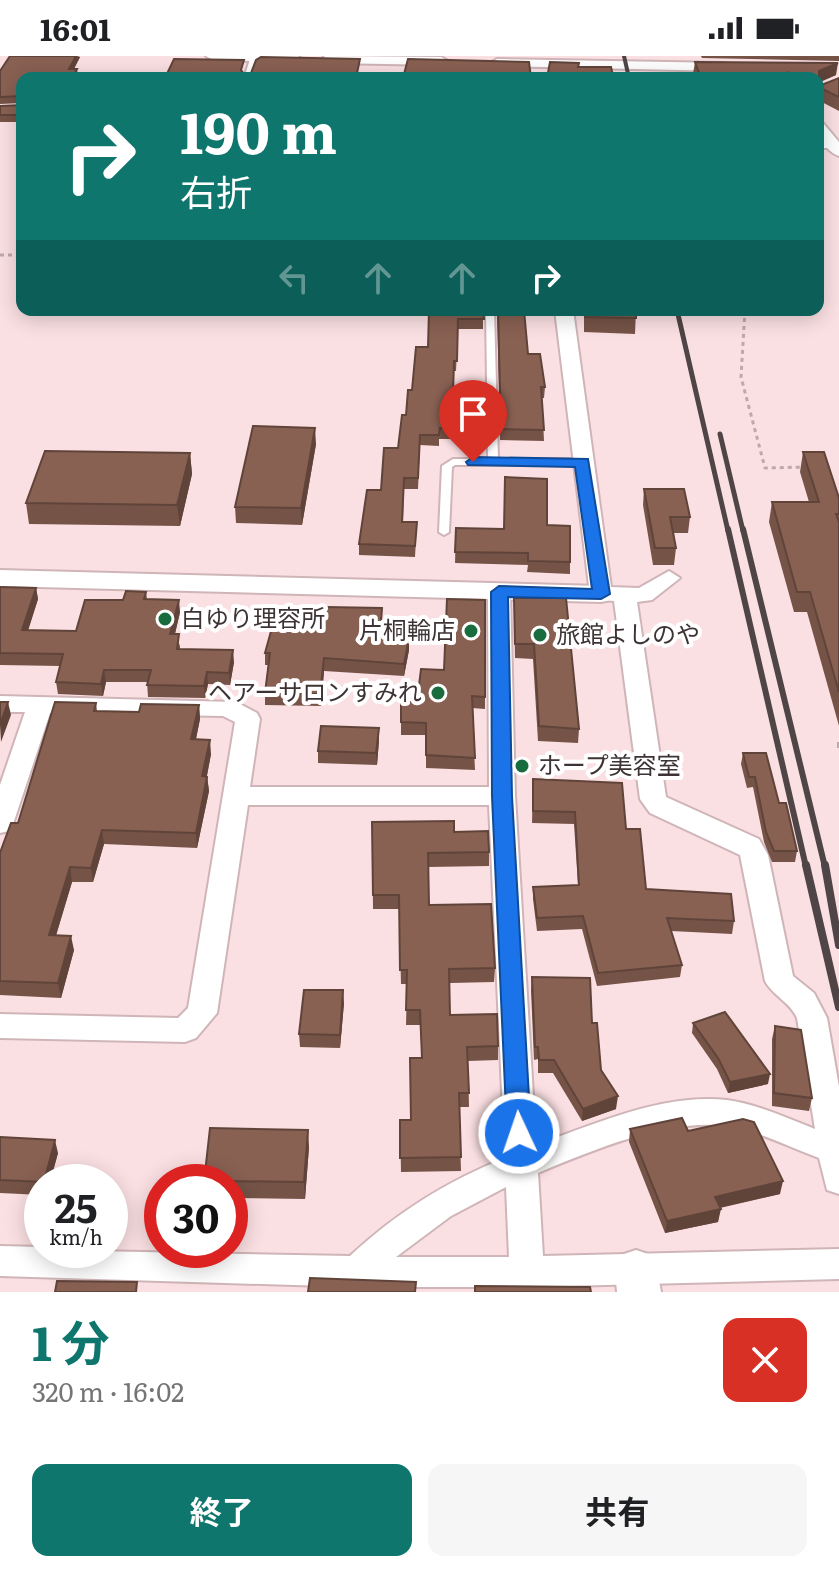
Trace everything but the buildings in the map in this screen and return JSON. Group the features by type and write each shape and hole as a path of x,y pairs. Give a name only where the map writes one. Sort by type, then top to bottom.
{"street":[{"path":"213,56 305,58"},
{"path":"320,58 459,62"},
{"path":"489,62 551,71 740,67"},
{"path":"565,316 582,462 613,595 653,799 659,807 749,846 754,855 780,981 804,1001 812,1018 836,1165"},
{"path":"0,578 644,595 669,578"},
{"path":"499,592 502,796 527,1272"},
{"path":"0,704 227,708 248,719 202,1013 185,1030 0,1026"},
{"path":"0,824 40,705"},
{"path":"238,796 502,796"},
{"path":"357,1272 388,1239 470,1186 520,1163 673,1113 727,1113 836,1165"},
{"path":"0,1261 357,1272 527,1272 638,1281 839,1264"}],"lane":[{"path":"490,316 493,461"},
{"path":"444,532 447,466 453,462 582,462"}],"path":[{"path":"745,316 741,377 765,468 812,467"}],"railway":[{"path":"624,56 628,72"},
{"path":"678,316 728,531"},
{"path":"720,434 743,531"},
{"path":"728,529 806,867"},
{"path":"743,529 825,867"},
{"path":"806,865 839,1007"},
{"path":"825,865 839,945"}],"place":[{"name":"白ゆり理容所","path":"165,619"},
{"name":"片桐輪店","path":"471,631"},
{"name":"旅館よしのや","path":"540,635"},
{"name":"ヘアーサロンすみれ","path":"438,693"},
{"name":"ホープ美容室","path":"522,766"}],"route":[{"path":"473,462 582,462 601,594 499,592 502,796 519,1133"}]}
